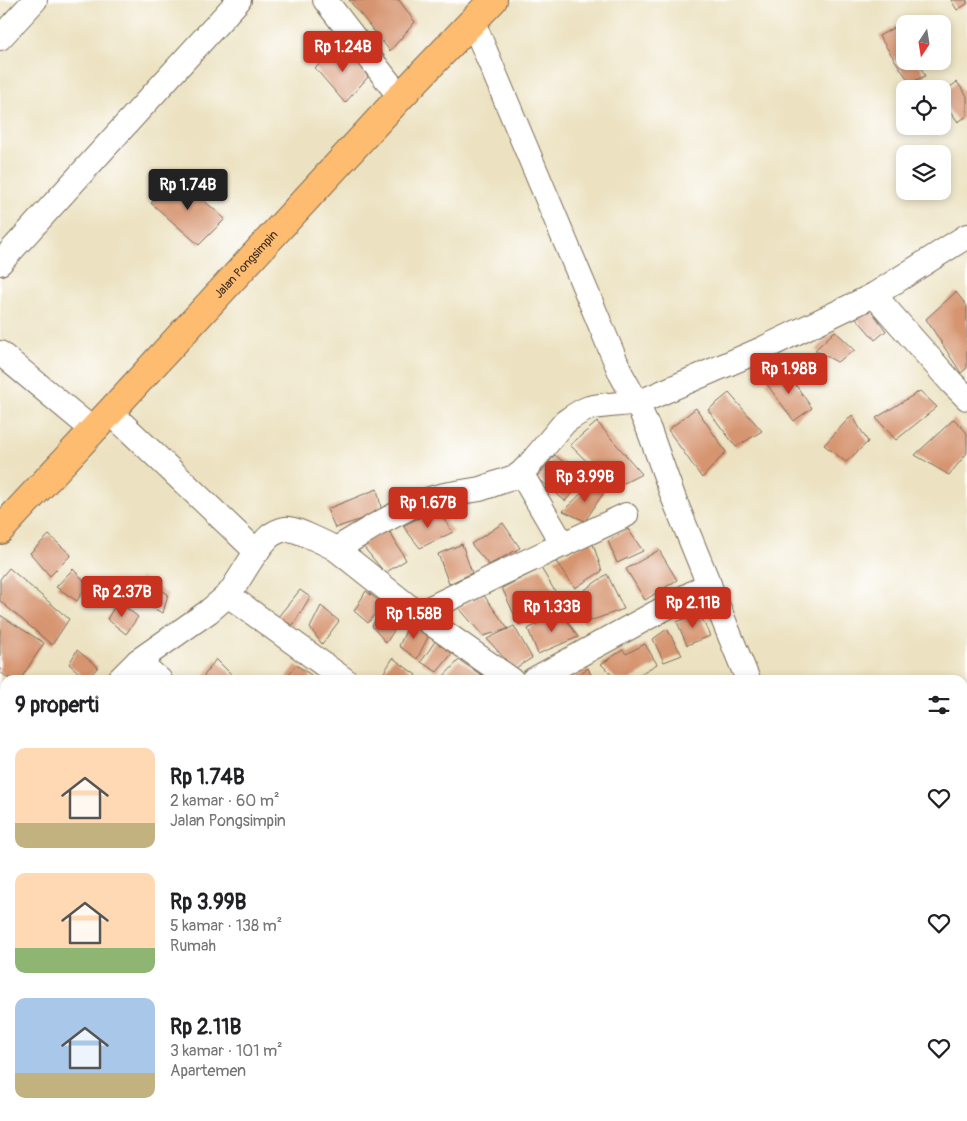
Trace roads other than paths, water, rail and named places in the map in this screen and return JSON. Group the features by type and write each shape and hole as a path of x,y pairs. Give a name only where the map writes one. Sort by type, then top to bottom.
{"main road":[{"name":"Jalan Pongsimpin","path":"0,530 400,97 493,0"}],"street":[{"path":"0,38 35,0"},
{"path":"0,263 239,0"},
{"path":"325,0 400,97"},
{"path":"472,22 622,374 649,430 674,499 746,675"},
{"path":"336,549 376,525 419,504 444,495 480,489 511,479 521,473 565,422 588,408 637,402 660,394 760,350 874,295 967,236"},
{"path":"874,295 967,398"},
{"path":"0,353 101,421 257,552"},
{"path":"521,473 563,545"},
{"path":"418,614 626,515"},
{"path":"124,675 138,661 208,612 228,595 257,552 272,534 288,529 336,549 418,614 505,675"},
{"path":"542,675 709,584"},
{"path":"228,595 338,675"},
{"path":"138,661 154,675"}]}
